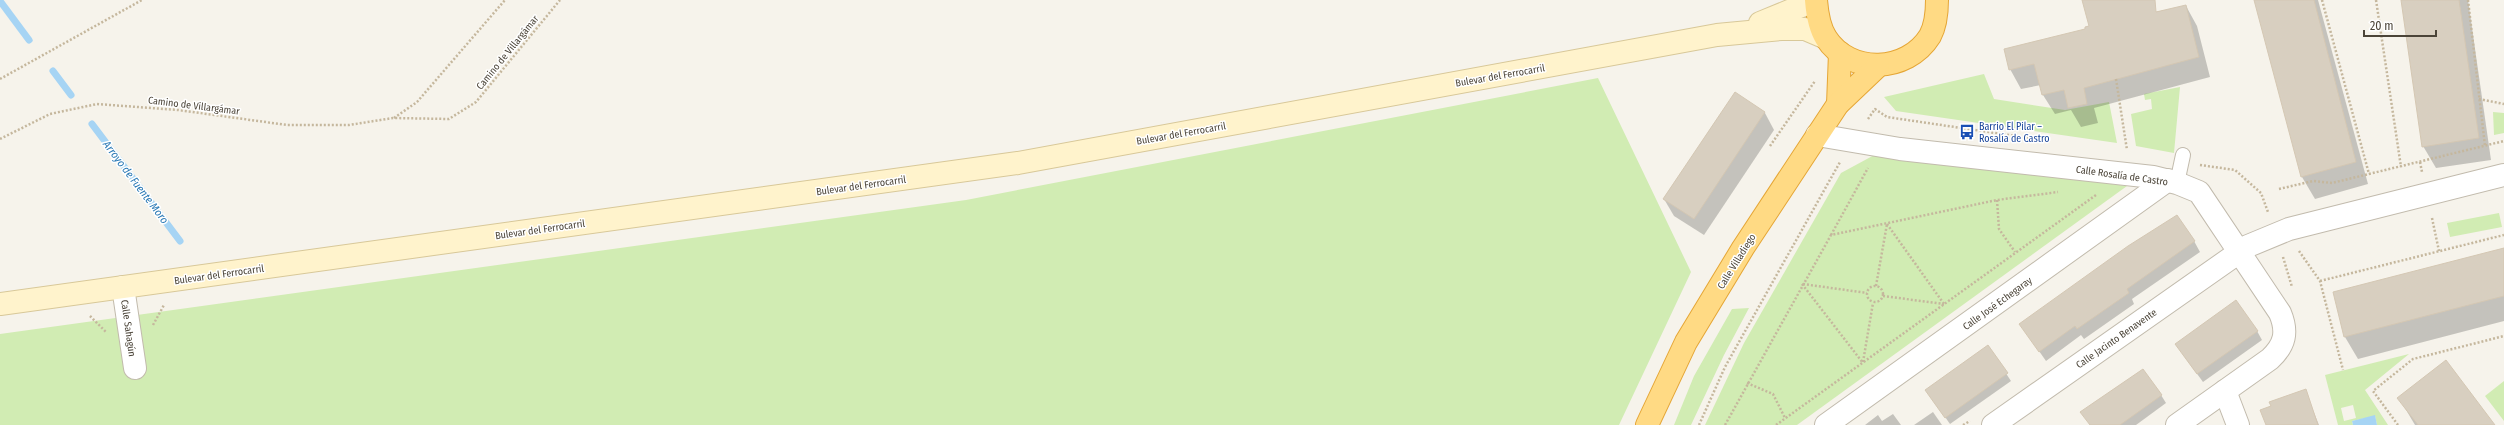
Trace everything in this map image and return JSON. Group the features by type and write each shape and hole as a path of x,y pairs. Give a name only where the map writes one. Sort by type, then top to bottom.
{"highway":[{"path":"1816,0 1818,19 1833,46 1838,104"},
{"path":"1833,46 1858,63 1878,66 1898,62 1916,51 1930,36 1937,16 1937,0"},
{"name":"Calle Villadiego","path":"1648,425 1659,397 1686,342 1744,248 1838,104 1878,66"}],"main road":[{"name":"Bulevar del Ferrocarril","path":"1717,35 1772,20 1816,0"},
{"name":"Bulevar del Ferrocarril","path":"0,304 1018,163 1717,35 1781,28 1805,29 1833,46"}],"street":[{"name":"Calle Rosalía de Castro","path":"1817,135 1900,149 2173,181 2199,192 2205,198 2238,251 2280,313 2285,325 2285,337 2279,350 2270,359 2177,425"},
{"path":"2238,251 2292,229 2504,175"},
{"name":"Calle José Echegaray","path":"1826,425 2173,181"},
{"name":"Calle Jacinto Benavente","path":"1993,425 2238,251"},
{"name":"Calle Sahagún","path":"123,287 135,368"},
{"path":"2225,390 2238,425"}],"lane":[{"path":"2173,181 2183,155"}],"path":[{"path":"0,79 142,0"},
{"name":"Camino de Villargámar","path":"393,118 417,102 505,0"},
{"name":"Camino de Villargámar","path":"0,139 50,114 97,104 178,110 287,125 349,125 393,118 449,119 476,102 560,0"},
{"path":"2322,0 2369,174"},
{"path":"2376,0 2402,167"},
{"path":"2468,0 2485,146"},
{"path":"2116,79 2128,153"},
{"path":"2479,98 2504,104"},
{"path":"2279,189 2313,181 2332,183 2504,141"},
{"path":"1698,425 1725,368 1840,164"},
{"path":"1725,425 1867,168 1875,169"},
{"path":"2040,190 2063,192"},
{"path":"1831,235 1997,200 2056,192"},
{"path":"1776,425 2098,193 2091,193"},
{"path":"1997,200 1999,229 2015,252"},
{"path":"1876,286 1887,224"},
{"path":"1887,224 1944,304"},
{"path":"2292,229 2297,248 2320,281 2343,370"},
{"path":"2320,281 2504,235"},
{"path":"1802,284 1867,294"},
{"path":"1802,284 1863,362"},
{"path":"1873,303 1868,298 1867,294 1869,289 1876,286"},
{"path":"1876,286 1881,289 1883,296"},
{"path":"1883,296 1944,304"},
{"path":"1873,303 1878,302 1883,296"},
{"path":"1863,362 1873,303"},
{"path":"2398,425 2374,391 2413,359 2504,336"},
{"path":"1747,383 1773,394 1785,418"}],"green space":[{"path":"1984,74 1994,99 2065,110 2109,102 2117,143 1896,111 1884,97"},
{"path":"1598,78 1691,272 1619,425 0,425 0,334 966,200"},
{"path":"2180,87 2174,153 2136,146 2131,114 2152,109 2151,99 2145,100 2144,94"},
{"path":"2493,112 2504,113 2504,133 2494,135"},
{"path":"1878,153 2127,186 1797,425 1705,425 1744,343 1841,173"},
{"path":"2499,213 2502,227 2450,237 2447,223"},
{"path":"1749,308 1724,355 1691,425 1674,425 1694,376 1732,309"},
{"path":"2409,354 2365,390 2388,425 2377,425 2375,416 2352,421 2353,425 2338,425 2325,375","holes":["2353,405 2356,418 2344,421 2341,408"]},
{"path":"2504,381 2504,421 2485,396"}],"water":[{"path":"2375,415 2377,425 2353,425 2352,421"}],"building":[{"path":"2082,0 2155,0 2156,12 2186,5 2199,57 2084,88 2087,104 2068,108 2064,90 2042,95 2034,64 2009,70 2004,49 2085,29 2085,27 2089,26"},
{"path":"2254,0 2314,0 2356,162 2301,177"},
{"path":"2401,0 2459,0 2479,138 2422,147"},
{"path":"1735,92 1765,112 1694,219 1663,199"},
{"path":"2177,215 2195,241 2127,289 2129,293 2077,329 2075,326 2039,352 2019,324 2128,246"},
{"path":"2504,248 2504,296 2344,337 2333,292"},
{"path":"2236,300 2258,331 2197,374 2175,344"},
{"path":"1988,345 2008,373 1945,418 1925,390"},
{"path":"2446,360 2495,425 2418,425 2397,398"},
{"path":"2143,369 2162,395 2120,425 2090,425 2080,412"},
{"path":"2306,389 2318,425 2266,425 2260,410 2271,406 2269,402"}],"waterway":[{"name":"Arroyo de Fuente Moro","path":"0,1 29,40"},
{"name":"Arroyo de Fuente Moro","path":"53,71 71,95"},
{"name":"Arroyo de Fuente Moro","path":"92,124 180,241"}],"place":[{"name":"Barrio El Pilar – Rosalía de Castro","path":"1967,132"}]}
